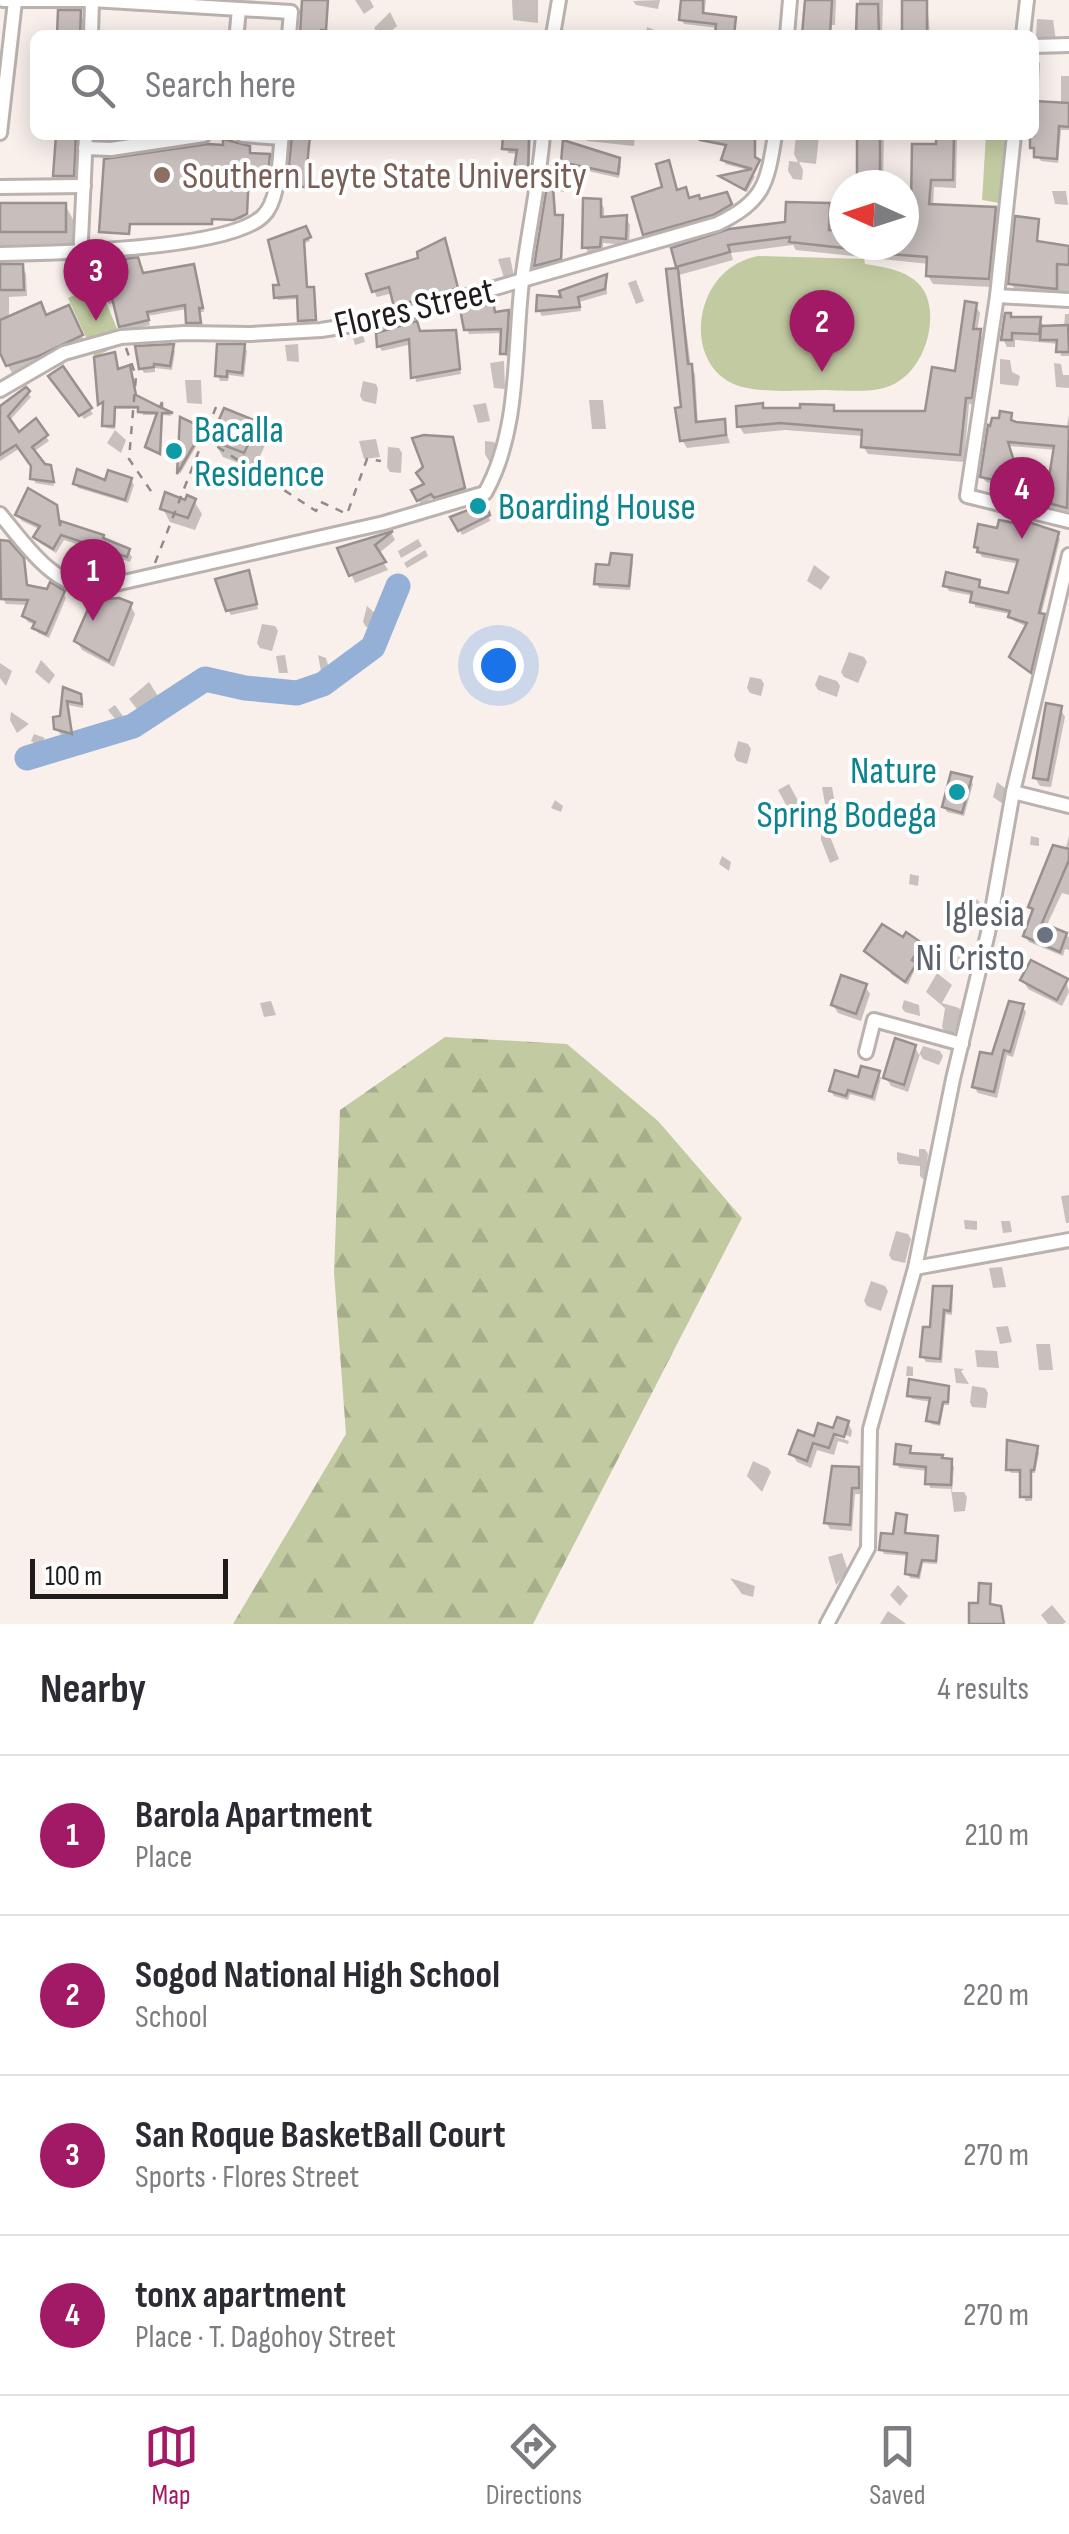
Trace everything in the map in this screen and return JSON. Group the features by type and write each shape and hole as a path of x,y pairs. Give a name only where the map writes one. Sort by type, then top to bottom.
{"street":[{"path":"3,0 92,0 238,9 291,6"},
{"path":"90,30 92,0"},
{"path":"554,30 558,0"},
{"path":"787,30 790,0"},
{"path":"1024,30 1027,0"},
{"path":"0,133 15,1"},
{"path":"237,30 238,9"},
{"path":"1039,46 1069,45"},
{"path":"79,281 86,142 111,150 136,140"},
{"path":"0,254 80,252 224,234 250,224 265,215 274,192 281,140"},
{"path":"0,514 33,554 61,578 93,589 384,523 486,494 508,430 522,281 542,140"},
{"name":"Flores Street","path":"0,390 64,353 122,337 321,330 384,320 717,224 743,211 760,196 770,169 773,140"},
{"path":"1013,140 967,496 1069,521"},
{"path":"0,186 84,186"},
{"path":"996,296 1069,300"},
{"path":"827,1624 868,1548 870,1429 915,1268 988,933 1014,792 1069,556"},
{"path":"1014,792 1069,806"},
{"path":"866,1052 874,1020 962,1044"},
{"path":"915,1268 1069,1240"}],"path":[{"path":"124,342 136,376 128,459 155,496"},
{"path":"150,578 216,407"},
{"path":"204,438 316,511 320,502 347,514 366,459 380,460"}],"green space":[{"path":"986,140 1005,140 999,203 982,200"},
{"path":"758,256 864,260 865,264 912,278 920,285 930,307 927,338 917,363 891,385 863,391 756,390 732,383 711,366 701,326 711,290 727,270"},
{"path":"99,285 123,343 95,357 68,298"},
{"path":"445,1037 567,1044 658,1121 742,1218 533,1624 233,1624 346,1434 334,1273 340,1110"}],"building":[{"path":"302,0 328,0 326,30 300,30"},
{"path":"681,0 703,0 703,13 736,17 735,30 715,30 716,24 679,20"},
{"path":"805,0 832,0 830,30 802,30"},
{"path":"902,0 927,0 927,30 902,30"},
{"path":"857,4 878,4 879,30 856,30"},
{"path":"58,10 81,10 80,30 57,30"},
{"path":"1039,101 1069,103 1069,127 1059,126 1057,159 1034,157 1034,148 1030,148 1030,140 1039,140"},
{"path":"56,140 76,140 74,176 53,176"},
{"path":"223,140 227,140 250,146 250,153 270,154 268,175 249,173 247,214 234,220 212,219 212,224 130,224 129,234 99,232 104,159 223,145"},
{"path":"292,140 310,140 305,187 287,185"},
{"path":"503,140 529,140 528,177 513,175 517,150 502,149"},
{"path":"563,140 620,158 618,174 561,162"},
{"path":"700,140 755,140 755,157 760,160 745,190 719,176 752,169 721,160 726,145"},
{"path":"857,140 880,140 880,170 857,170"},
{"path":"954,140 953,180 931,180 929,204 996,207 989,279 926,276 927,257 919,256 919,170 912,170 912,144"},
{"path":"669,160 677,190 686,187 689,198 699,195 700,199 727,192 732,204 713,215 643,235 632,197 662,187 656,164"},
{"path":"550,167 566,169 563,188 553,187 555,215 563,215 561,259 534,266"},
{"path":"583,198 601,199 601,217 627,215 626,239 601,237 600,247 582,248"},
{"path":"786,202 829,203 829,246 789,242 790,237 728,245 730,252 676,267 671,248 729,229 785,222"},
{"path":"0,203 66,203 66,232 0,232"},
{"path":"1015,216 1039,219 1037,241 1069,246 1069,265 1057,264 1057,289 1008,284"},
{"path":"306,226 311,237 304,240 307,287 314,287 316,320 298,321 297,296 274,298 273,285 279,285 268,240"},
{"path":"445,238 458,288 394,307 389,287 372,292 366,274 418,258 417,252"},
{"path":"138,257 143,273 194,264 203,308 199,308 201,323 186,323 185,305 147,312 149,320 119,327 112,298 104,300 95,264"},
{"path":"0,264 23,264 24,290 0,290"},
{"path":"678,268 696,422 725,419 726,435 680,441 675,408 681,407 666,269"},
{"path":"607,274 605,289 578,297 580,307 536,311 537,295 561,297 559,291"},
{"path":"493,301 495,312 509,310 506,354 500,354 501,329 464,330 460,309"},
{"path":"965,301 977,303 973,329 981,329 972,398 966,398 960,455 861,447 862,430 780,423 737,427 736,406 763,403 763,408 800,408 800,404 834,405 834,411 925,411 932,367 955,371"},
{"path":"41,302 46,315 69,305 83,335 39,356 6,366 0,353 0,320"},
{"path":"1005,313 1011,313 1011,317 1041,317 1039,334 1012,333 1012,340 1001,340"},
{"path":"417,321 420,331 456,330 460,369 411,378 409,339 377,347 376,333"},
{"path":"1068,325 1069,352 1056,352 1057,340 1040,340 1041,326"},
{"path":"174,344 170,366 154,364 139,369 135,346"},
{"path":"217,344 245,344 242,373 227,371 227,377 215,376"},
{"path":"115,352 118,369 130,365 136,395 160,407 162,402 162,408 173,413 162,413 160,454 145,447 157,413 138,412 138,407 115,407 114,426 102,426 103,402 98,405 94,357"},
{"path":"63,366 92,408 79,416 48,376"},
{"path":"26,387 30,391 8,416 19,432 36,418 48,435 32,447 45,464 51,465 54,482 30,479 31,466 16,445 0,455 0,406"},
{"path":"224,408 259,422 244,453 210,440"},
{"path":"1000,411 1012,413 1011,420 1016,422 1069,427 1067,508 1029,498 1031,486 1047,490 1054,446 1008,442 1018,474 1001,472 999,481 980,477 988,425 992,418 999,418"},
{"path":"180,417 204,428 177,474"},
{"path":"453,437 465,488 434,498 431,494 417,501 411,490 424,484 416,473 423,467 412,438"},
{"path":"77,469 105,480 108,470 132,478 125,500 73,484"},
{"path":"28,488 57,505 60,526 61,521 104,535 103,538 130,549 127,557 61,535 53,549 33,537 40,526 15,515"},
{"path":"165,492 185,500 187,495 196,499 188,518 160,509"},
{"name":"Boarding House","path":"486,503 490,515 458,531 450,517"},
{"path":"1016,518 1059,532 1039,613 1045,614 1031,673 1009,657 1027,623 1008,617 1010,611 970,602 972,592 943,586 946,572 980,580 979,587 1008,593 1018,560 977,552 974,547 978,524 997,528 999,520 1015,523"},
{"path":"393,531 375,545 386,562 349,576 337,548"},
{"path":"0,540 9,541 24,558 27,585 47,589 50,582 65,591 46,634 32,628 35,622 22,616 28,600 1,599"},
{"path":"611,553 632,555 629,586 594,584 596,564 609,565"},
{"path":"249,570 257,604 226,611 215,579"},
{"path":"119,598 132,603 109,661 74,641 92,600"},
{"path":"63,687 81,694 82,704 67,701 72,734 54,729 53,717 60,716"},
{"path":"1046,703 1062,706 1048,780 1033,778"},
{"name":"Nature Spring Bodega","path":"951,772 972,777 962,813 942,807"},
{"path":"1053,845 1069,849 1069,860 1042,923 1067,933 1060,952 1023,936 1033,909 1028,907"},
{"path":"882,924 903,937 906,932 922,943 912,960 917,963 905,982 864,951"},
{"path":"1031,960 1068,979 1057,1000 1020,980"},
{"path":"841,975 867,984 856,1014 831,1005"},
{"path":"1009,1001 1024,1004 1010,1052 1004,1050 994,1092 972,1087 980,1052 992,1054"},
{"path":"895,1038 916,1045 904,1085 883,1078"},
{"path":"861,1066 880,1071 872,1097 848,1090 846,1096 829,1091 835,1070 858,1077"},
{"path":"933,1286 952,1286 950,1311 944,1310 940,1359 920,1357 923,1327 930,1327"},
{"path":"909,1379 949,1386 948,1402 943,1402 939,1423 926,1421 930,1398 907,1396"},
{"path":"837,1417 849,1421 844,1437 834,1434 829,1448 813,1443 807,1461 789,1454 798,1430 814,1436 818,1423 833,1428"},
{"path":"1007,1440 1038,1446 1031,1470 1031,1497 1020,1497 1020,1470 1006,1470"},
{"path":"896,1444 911,1446 910,1453 952,1459 951,1485 925,1484 926,1467 894,1464"},
{"path":"832,1466 859,1467 859,1488 852,1488 850,1525 824,1523"},
{"path":"896,1513 907,1515 905,1533 938,1536 936,1561 922,1560 918,1576 905,1574 907,1553 879,1550 881,1533 893,1534"},
{"path":"979,1583 991,1584 990,1604 1001,1606 1004,1624 969,1624 969,1603 978,1603"}],"waterway":[{"path":"27,758 133,726 205,679 297,693 323,684 373,647 398,586"}],"place":[{"name":"Southern Leyte State University","path":"162,175"},
{"name":"San Roque BasketBall Court","path":"96,321"},
{"name":"Sogod National High School","path":"822,372"},
{"name":"Bacalla Residence","path":"174,451"},
{"name":"Boarding House","path":"478,506"},
{"name":"tonx apartment","path":"1022,539"},
{"name":"Barola Apartment","path":"93,621"},
{"name":"Nature Spring Bodega","path":"957,792"},
{"name":"Iglesia Ni Cristo","path":"1045,935"}]}
